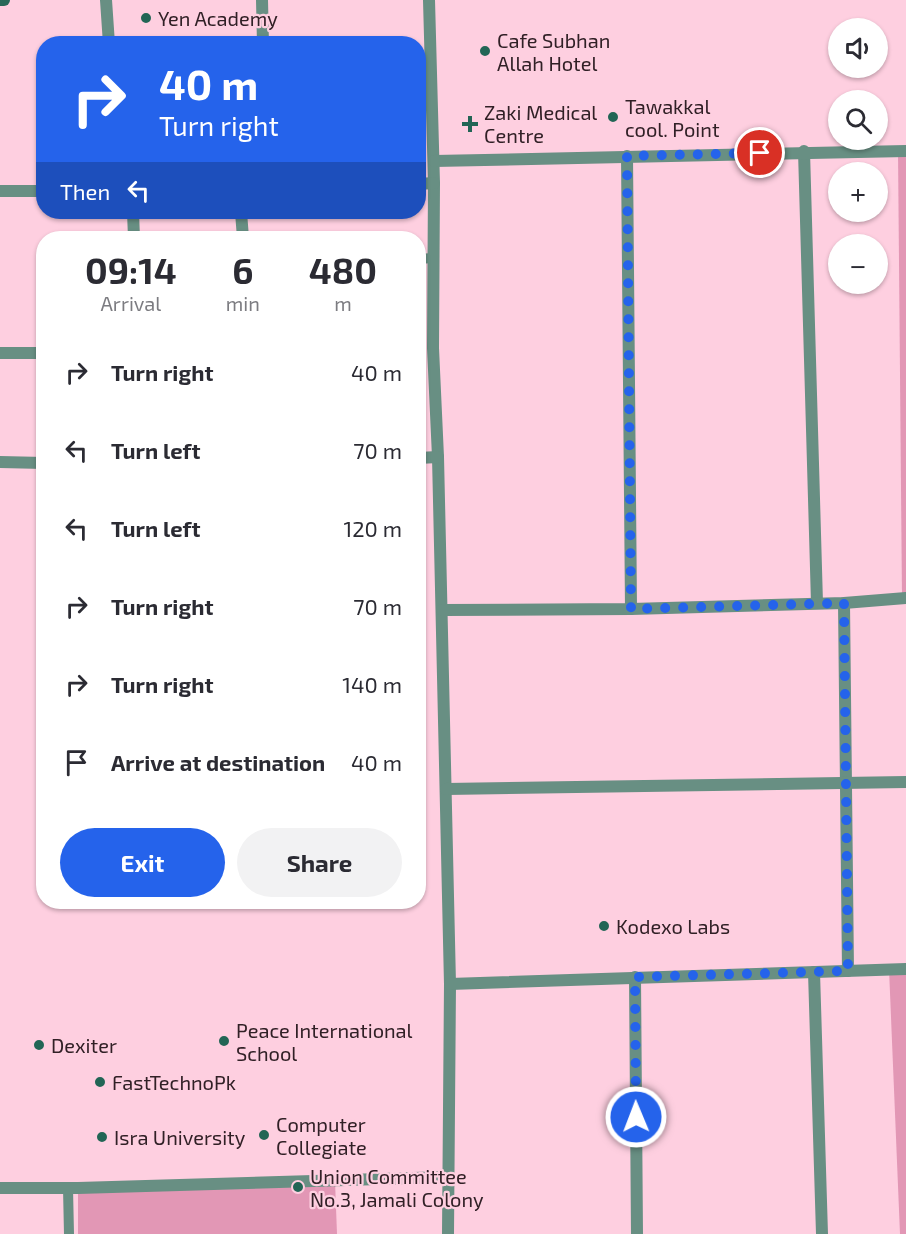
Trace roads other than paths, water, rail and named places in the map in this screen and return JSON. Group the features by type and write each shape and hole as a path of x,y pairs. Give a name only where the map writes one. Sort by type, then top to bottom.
{"street":[{"path":"106,0 108,36"},
{"path":"262,0 262,36"},
{"path":"429,0 434,161 433,348 438,457 450,984 448,1234"},
{"path":"434,161 906,151"},
{"path":"804,152 817,603"},
{"path":"627,156 631,609"},
{"path":"426,184 434,183"},
{"path":"0,191 36,191"},
{"path":"426,348 433,348"},
{"path":"0,353 36,352"},
{"path":"426,458 438,457"},
{"path":"0,462 36,463"},
{"path":"442,610 631,609 844,603 906,598"},
{"path":"844,603 848,971"},
{"path":"446,789 906,782"},
{"path":"450,984 906,969"},
{"path":"814,972 822,1234"},
{"path":"635,977 637,1234"},
{"path":"0,1188 447,1177"}],"lane":[{"path":"426,258 433,258"},
{"path":"68,1188 69,1234"}],"place":[{"name":"Yen Academy","path":"146,18"},
{"name":"Cafe Subhan Allah Hotel","path":"485,51"},
{"name":"Tawakkal cool. Point","path":"613,117"},
{"name":"Zaki Medical Centre","path":"470,124"},
{"name":"Kodexo Labs","path":"604,926"},
{"name":"Peace International School","path":"224,1041"},
{"name":"Dexiter","path":"39,1045"},
{"name":"FastTechnoPk","path":"100,1082"},
{"name":"Computer Collegiate","path":"264,1135"},
{"name":"Isra University","path":"102,1137"},
{"name":"Union Committee No.3, Jamali Colony","path":"298,1187"}]}
